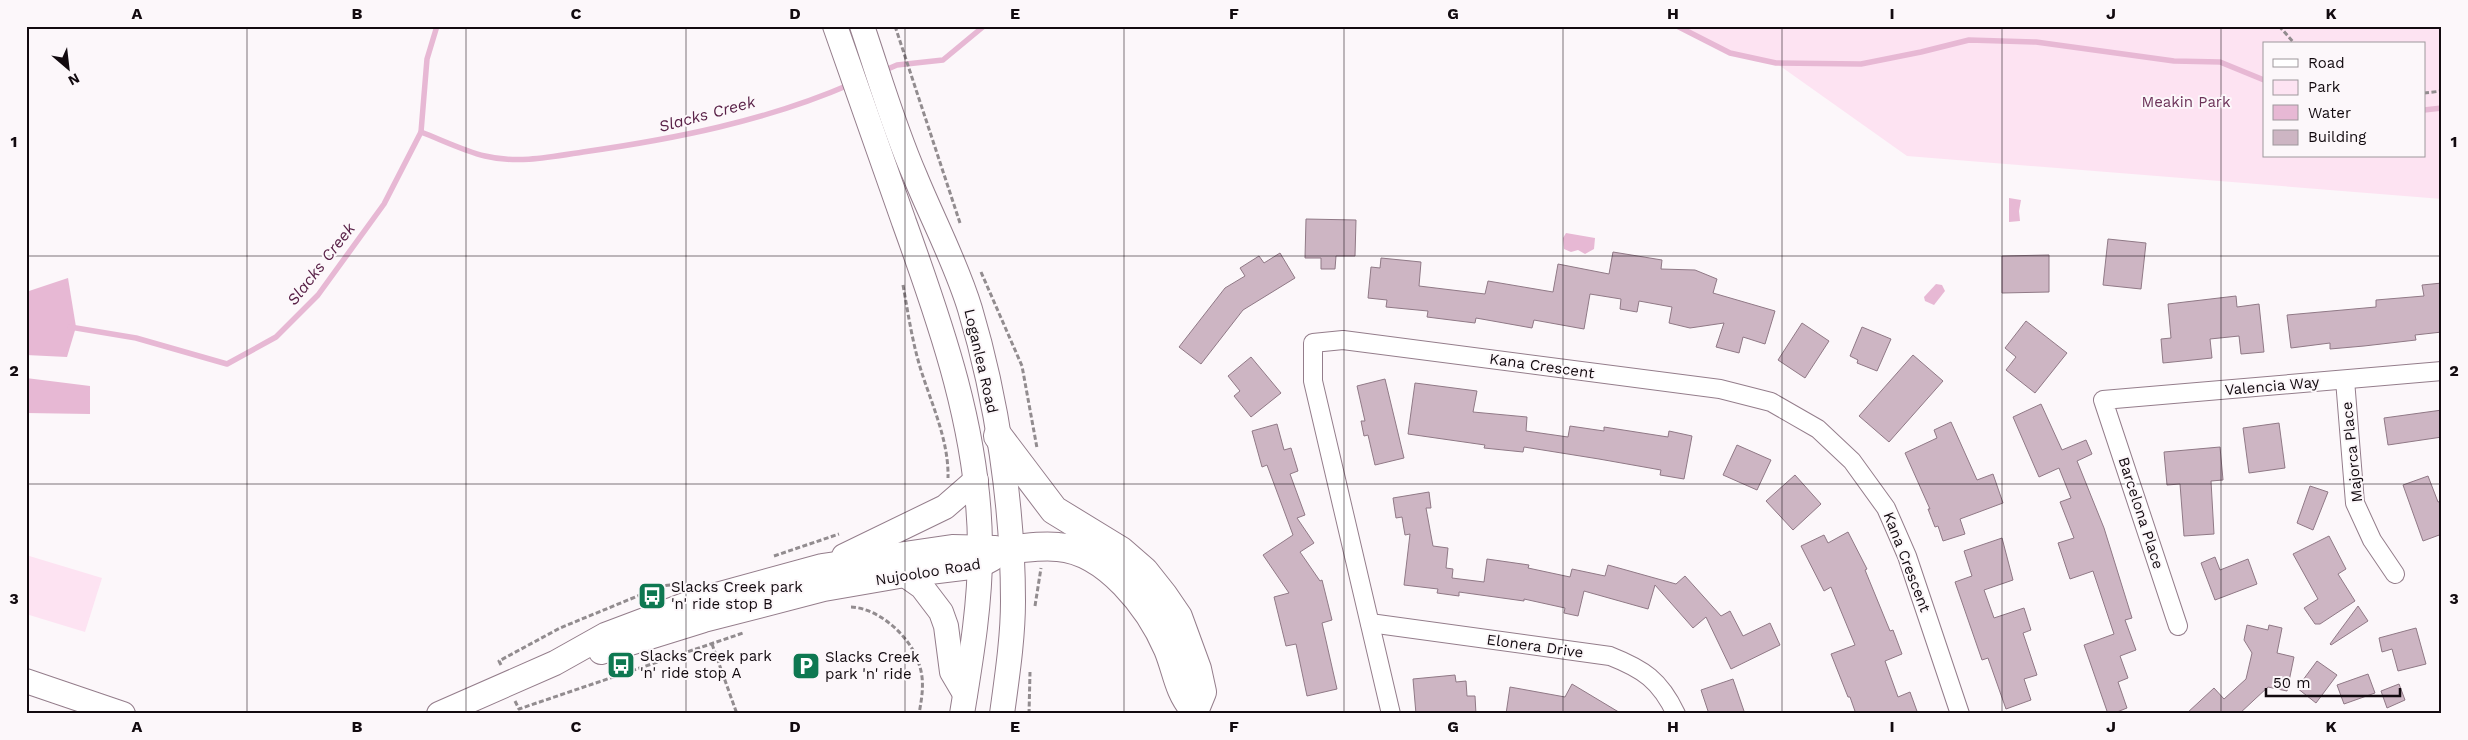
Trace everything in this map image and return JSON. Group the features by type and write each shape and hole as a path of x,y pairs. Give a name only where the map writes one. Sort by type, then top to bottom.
{"highway":[{"path":"998,436 1054,510 1121,550 1144,571 1163,595 1178,617 1198,669 1202,692 1193,711"},
{"path":"1012,549 1059,546 1077,551 1110,570 1128,586 1158,628 1175,668 1183,695 1193,711"}],"main road":[{"name":"Loganlea Road","path":"835,26 934,306 959,387 976,480 980,556 977,599 964,704"},
{"name":"Loganlea Road","path":"862,26 914,175 955,266 970,308 982,353 998,436 1012,549 1013,602 1009,669 1002,714"},
{"path":"822,566 945,507 976,480"},
{"name":"Nujooloo Road","path":"439,714 556,663 605,636 698,600 822,566 952,546 980,556"},
{"name":"Nujooloo Road","path":"556,663 614,649 704,620 824,589 905,575 1012,549"},
{"path":"905,575 922,587 941,612 946,626 952,672 964,704"},
{"path":"26,681 123,714"}],"street":[{"name":"Kana Crescent","path":"1391,714 1313,381 1313,343 1343,340 1720,389 1771,402 1818,429 1852,461 1886,508 1907,556 1960,714"},
{"name":"Valencia Way","path":"2103,400 2442,371"},
{"name":"Majorca Place","path":"2345,380 2355,503 2372,540 2395,574"},
{"name":"Barcelona Place","path":"2103,400 2178,626"},
{"name":"Elonera Drive","path":"1370,623 1610,656 1638,667 1659,685 1676,714"}],"path":[{"path":"895,26 911,75"},
{"path":"2279,26 2293,42"},
{"path":"2426,93 2442,91"},
{"path":"902,276 920,366 940,425 948,465 948,480"},
{"path":"772,557 848,531"},
{"path":"688,583 662,586 560,628 499,661 519,709 748,631"},
{"path":"842,606 870,611 894,628 911,646 919,664 924,690 919,714"},
{"path":"712,644 737,714"}],"green space":[{"name":"Meakin Park","path":"1677,26 2442,26 2442,199 1907,156 1776,63 1730,53"},
{"path":"26,555 102,578 85,632 26,614"}],"water":[{"path":"2009,198 2021,200 2020,221 2009,222"},
{"path":"1566,233 1595,238 1594,249 1585,254 1578,250 1571,252 1564,249 1563,238"},
{"path":"68,278 76,327 67,357 26,355 26,292"},
{"path":"1936,284 1942,285 1945,291 1934,305 1925,301 1924,297"},
{"path":"26,378 90,386 90,414 26,413"}],"building":[{"path":"1306,219 1356,220 1355,256 1336,256 1335,269 1321,269 1321,258 1305,258"},
{"path":"2108,239 2146,243 2141,289 2103,285"},
{"path":"1613,252 1662,260 1661,269 1695,270 1717,279 1713,293 1775,311 1765,344 1743,337 1739,353 1716,347 1724,323 1690,328 1669,323 1672,307 1639,301 1637,312 1620,309 1621,299 1590,294 1584,329 1534,320 1532,328 1476,318 1475,323 1427,317 1428,311 1386,307 1387,300 1368,298 1371,267 1380,268 1381,258 1421,262 1419,286 1485,294 1488,281 1553,292 1558,264 1609,274"},
{"path":"1280,253 1295,278 1243,310 1201,364 1179,347 1225,288 1245,276 1240,268 1259,256 1264,263"},
{"path":"2049,255 2049,292 2002,293 2002,256"},
{"path":"2442,283 2442,332 2415,335 2416,340 2364,346 2330,349 2330,343 2291,348 2287,315 2376,307 2376,300 2424,296 2422,285"},
{"path":"2236,296 2237,307 2259,304 2264,352 2241,354 2239,336 2210,339 2212,358 2163,363 2161,339 2171,338 2168,304"},
{"path":"2026,321 2067,353 2035,393 2006,370 2016,357 2005,348"},
{"path":"1802,323 1829,341 1805,378 1778,360"},
{"path":"1862,327 1891,339 1877,371 1857,363 1858,360 1850,356"},
{"path":"1913,355 1943,381 1889,442 1859,416"},
{"path":"1251,357 1281,393 1251,417 1234,396 1240,391 1228,376"},
{"path":"1385,379 1404,458 1375,465 1368,435 1364,436 1361,421 1365,421 1357,386"},
{"path":"1415,383 1477,391 1473,412 1527,417 1526,431 1568,437 1570,426 1604,431 1604,427 1668,437 1669,431 1692,436 1684,479 1660,475 1661,470 1599,459 1524,447 1523,452 1484,448 1485,445 1408,434"},
{"path":"2041,404 2062,450 2086,440 2092,454 2077,461 2104,528 2132,618 2125,620 2136,650 2120,656 2128,678 2118,682 2127,708 2112,714 2108,714 2084,645 2114,634 2093,571 2070,579 2058,543 2074,538 2060,502 2071,498 2059,468 2039,477 2013,417"},
{"path":"2442,410 2442,437 2388,445 2384,418"},
{"path":"1951,422 1977,480 1993,474 2003,503 1960,519 1965,534 1943,541 1938,526 1935,527 1928,509 1930,509 1905,453 1937,438 1934,430"},
{"path":"2279,423 2285,468 2249,473 2243,428"},
{"path":"1277,424 1284,450 1291,448 1298,471 1290,474 1305,515 1297,518 1314,543 1300,552 1320,581 1322,580 1332,620 1322,623 1337,689 1307,696 1296,644 1286,646 1274,597 1289,593 1263,555 1293,535 1267,465 1262,467 1252,431"},
{"path":"1737,445 1771,460 1757,490 1723,475"},
{"path":"2220,447 2223,480 2211,481 2214,534 2184,536 2180,484 2167,485 2164,452"},
{"path":"1795,475 1821,504 1793,530 1766,501"},
{"path":"2428,476 2438,502 2442,501 2442,534 2423,541 2403,485"},
{"path":"2310,486 2328,492 2313,530 2297,523"},
{"path":"1429,492 1431,508 1426,508 1433,546 1448,548 1446,568 1453,569 1452,578 1484,582 1487,559 1529,565 1528,568 1570,577 1572,569 1605,576 1608,565 1676,584 1685,576 1721,616 1730,611 1743,636 1770,623 1780,645 1731,669 1706,617 1693,628 1655,585 1648,609 1584,591 1578,616 1564,613 1565,608 1524,599 1524,601 1459,592 1459,596 1437,593 1438,589 1404,585 1410,534 1405,535 1402,517 1396,518 1393,498"},
{"path":"1848,532 1867,569 1865,570 1890,631 1893,630 1902,654 1885,661 1898,697 1910,692 1918,714 1856,714 1831,654 1855,645 1831,587 1824,591 1801,546 1824,535 1828,543"},
{"path":"2329,536 2346,569 2338,574 2355,601 2320,624 2315,624 2304,608 2318,599 2293,554"},
{"path":"2002,538 2013,580 1984,590 1994,618 2024,608 2031,630 2023,633 2037,675 2024,679 2031,700 2006,709 1988,658 1982,660 1955,582 1972,576 1964,551"},
{"path":"2215,557 2220,570 2248,559 2257,584 2215,600 2201,563"},
{"path":"2358,606 2368,621 2331,645 2330,644"},
{"path":"2247,625 2268,630 2269,625 2282,628 2277,653 2294,657 2287,691 2268,687 2239,714 2186,714 2214,688 2224,699 2246,679 2252,653 2244,640"},
{"path":"2416,628 2426,664 2398,671 2392,649 2382,652 2379,638"},
{"path":"2317,661 2337,675 2316,703 2297,688"},
{"path":"2368,674 2375,693 2344,704 2337,685"},
{"path":"1455,675 1456,682 1466,681 1467,696 1475,696 1476,714 1416,714 1413,679"},
{"path":"1733,679 1745,714 1709,714 1701,690"},
{"path":"1572,684 1622,714 1506,714 1510,687 1565,697"},
{"path":"2399,684 2405,700 2387,708 2381,691"}],"waterway":[{"name":"Slacks Creek","path":"70,327 136,338 227,364 276,337 318,295 384,204 421,132 427,59 437,26"},
{"name":"Slacks Creek","path":"883,71 897,65 943,60 984,26"},
{"name":"Slacks Creek","path":"1677,26 1730,53 1776,63 1861,64 1969,40 2036,42 2174,61 2220,62 2263,80"},
{"name":"Slacks Creek","path":"421,132 485,156 522,160 546,158 685,135 719,127 786,108 851,84"},
{"name":"Slacks Creek","path":"2426,110 2442,108"}],"place":[{"name":"Slacks Creek park 'n' ride stop B","path":"652,596"},
{"name":"Slacks Creek park 'n' ride stop A","path":"621,665"},
{"name":"Slacks Creek park 'n' ride","path":"806,666"}]}
